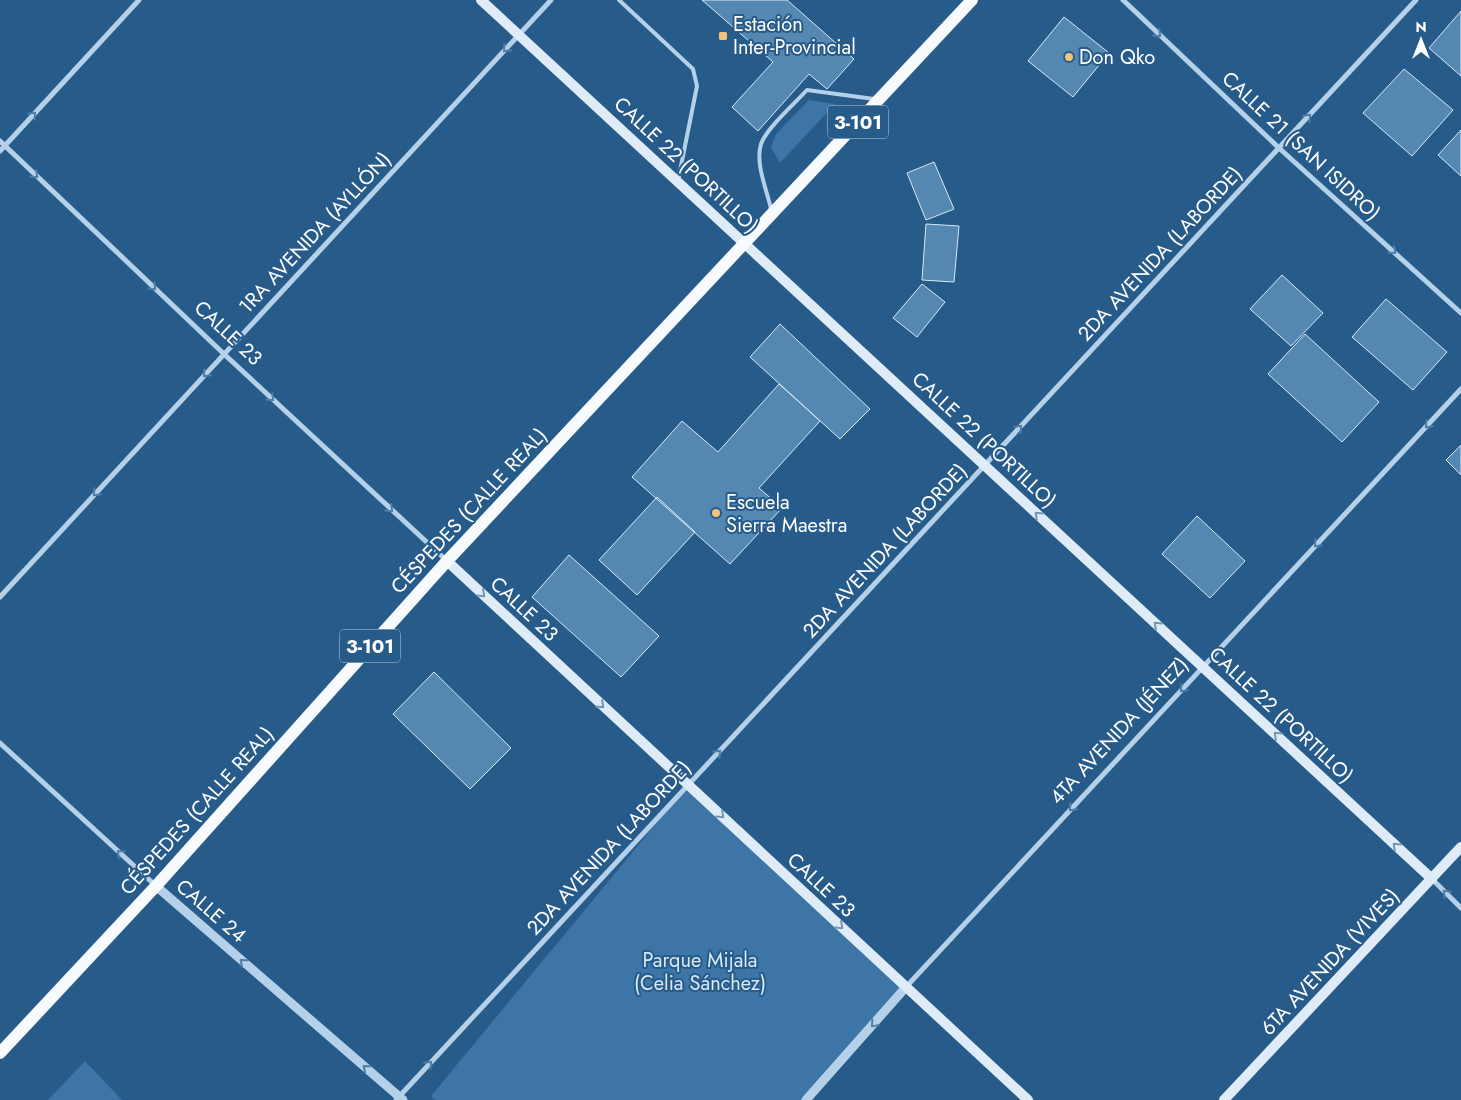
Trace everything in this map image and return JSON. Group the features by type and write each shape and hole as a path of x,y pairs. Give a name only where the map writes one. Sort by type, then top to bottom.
{"main road":[{"name":"CALLE 22 (PORTILLO)","path":"481,0 1432,879"},
{"name":"CÉSPEDES (CALLE REAL)","path":"0,1053 156,886 446,561 972,0"},
{"name":"CALLE 23","path":"446,561 1028,1100"},
{"name":"6TA AVENIDA (VIVES)","path":"1224,1100 1461,847"}],"street":[{"path":"0,151 139,0"},
{"name":"1RA AVENIDA (AYLLÓN)","path":"0,597 551,0"},
{"name":"CALLE 21 (SAN ISIDRO)","path":"1123,0 1279,148 1461,313"},
{"name":"2DA AVENIDA (LABORDE)","path":"399,1099 1416,0"},
{"name":"CALLE 23","path":"0,141 446,561"},
{"name":"4TA AVENIDA (JÉNEZ)","path":"806,1100 906,987 1461,389"},
{"name":"CALLE 24","path":"0,744 156,886 399,1099"},
{"name":"CALLE 22 (PORTILLO)","path":"1432,879 1461,908"}],"lane":[{"path":"619,0 693,69 698,86 678,181"},
{"path":"773,214 760,163 762,144 769,131 807,90 879,100"}],"green space":[{"path":"809,100 835,104 780,163 771,147 776,134"},
{"name":"Parque Mijala (Celia Sánchez)","path":"688,785 906,987 806,1100 435,1100 431,1096"},
{"path":"85,1061 122,1100 48,1100"}],"building":[{"path":"702,0 787,0 854,59 827,89 809,74 758,131 732,107 773,62"},
{"path":"1461,11 1461,76 1429,48"},
{"name":"Don Qko","path":"1064,17 1109,53 1073,97 1028,61"},
{"path":"1404,69 1453,110 1412,156 1363,113"},
{"path":"1461,130 1461,176 1438,155"},
{"path":"934,162 954,209 926,220 907,173"},
{"path":"926,224 959,226 954,282 922,280"},
{"path":"1282,275 1323,313 1291,346 1250,309"},
{"path":"922,284 945,302 917,337 893,318"},
{"path":"1386,299 1447,352 1413,390 1352,337"},
{"path":"780,324 870,409 840,439 750,357"},
{"path":"1305,334 1379,402 1342,442 1268,374"},
{"path":"779,384 820,421 759,488 782,508 730,564 632,477 682,421 718,452"},
{"path":"1461,445 1461,475 1446,460"},
{"path":"657,497 695,532 637,595 599,560"},
{"path":"1197,516 1245,561 1210,598 1162,554"},
{"path":"569,555 659,636 621,677 532,597"},
{"path":"434,672 511,748 470,789 393,714"}],"place":[{"name":"Estación Inter-Provincial","path":"723,36"},
{"name":"Don Qko","path":"1069,57"},
{"name":"Escuela Sierra Maestra","path":"716,513"}]}
